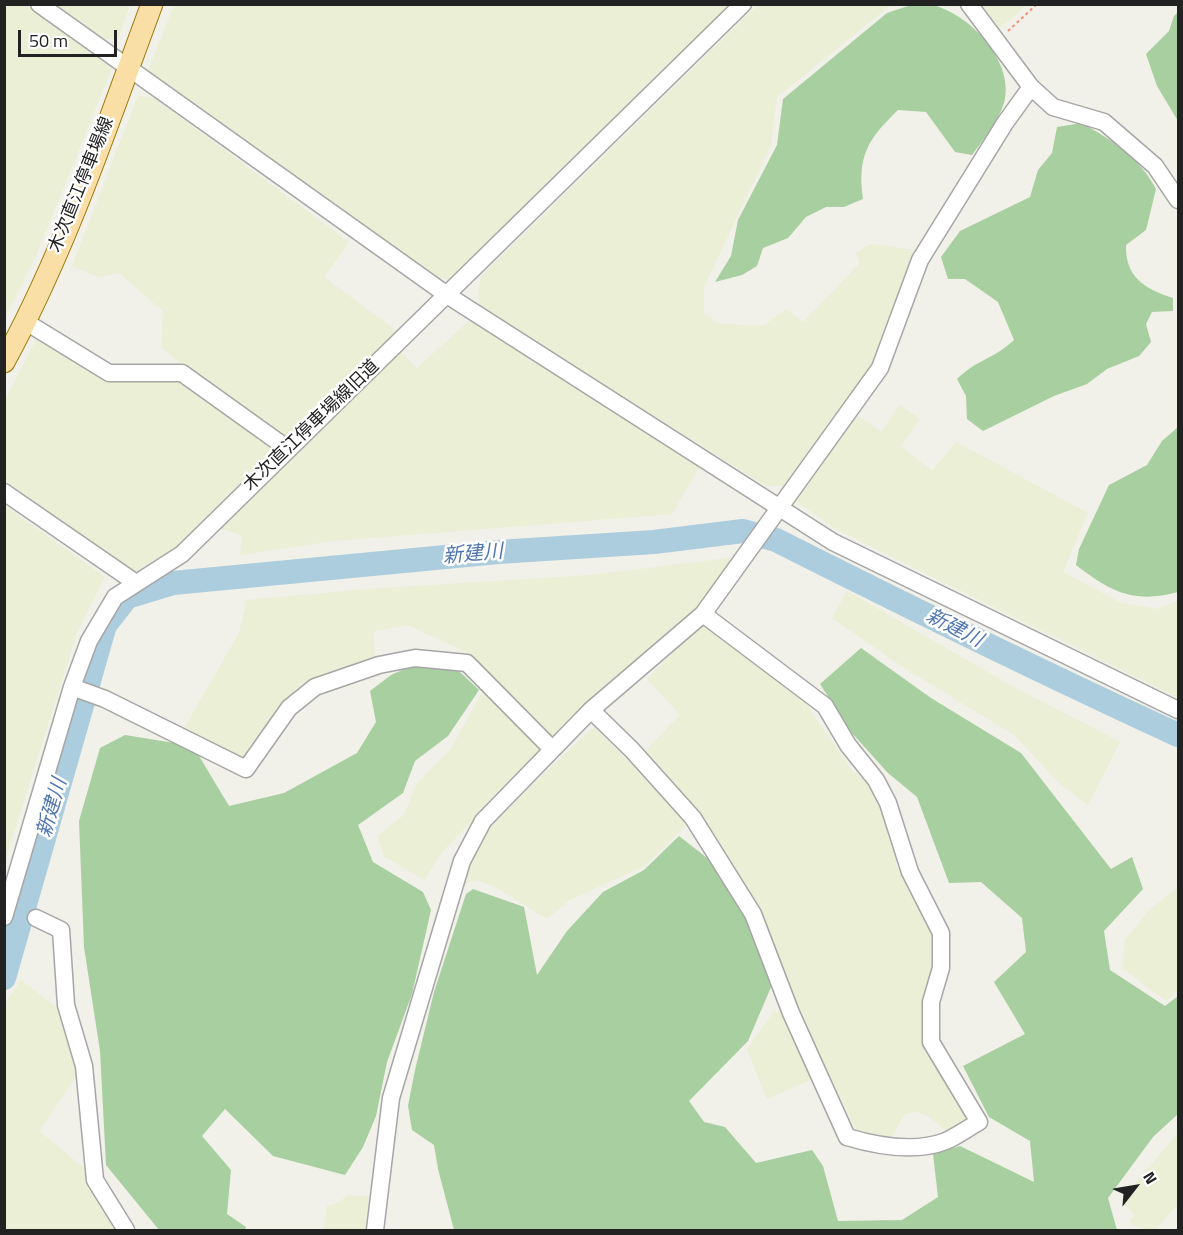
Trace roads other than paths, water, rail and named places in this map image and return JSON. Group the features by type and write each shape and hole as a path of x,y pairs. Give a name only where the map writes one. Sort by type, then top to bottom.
{"main road":[{"name":"木次直江停車場線","path":"4,362 26,322 88,174 152,4"}],"street":[{"path":"39,4 447,295 777,513 1179,710"},
{"name":"木次直江停車場線旧道","path":"4,917 72,687 89,641 115,597 182,554 743,4"},
{"path":"969,4 1031,87 1053,108 1104,122 1155,166 1179,200"},
{"path":"375,1230 391,1098 462,861 483,821 591,710 703,614 880,368 920,260 1005,123 1031,87"},
{"path":"26,322 109,373 182,373 288,449"},
{"path":"4,492 136,583"},
{"path":"591,710 632,750 693,818 742,894 753,914 791,1013 847,1137 874,1145 916,1147 945,1141 979,1122 931,1042 931,1002 941,968 941,933 910,872 888,803 876,780 848,745 825,706 703,614"},
{"path":"72,687 105,699 246,769 289,708 315,687 379,665 415,658 467,663 552,749"},
{"path":"36,918 61,930 66,1005 84,1066 95,1180 126,1230"}],"waterway":[{"name":"新建川","path":"4,978 105,625 127,597 173,583 498,552 654,542 743,531 776,540 1178,735"}]}
